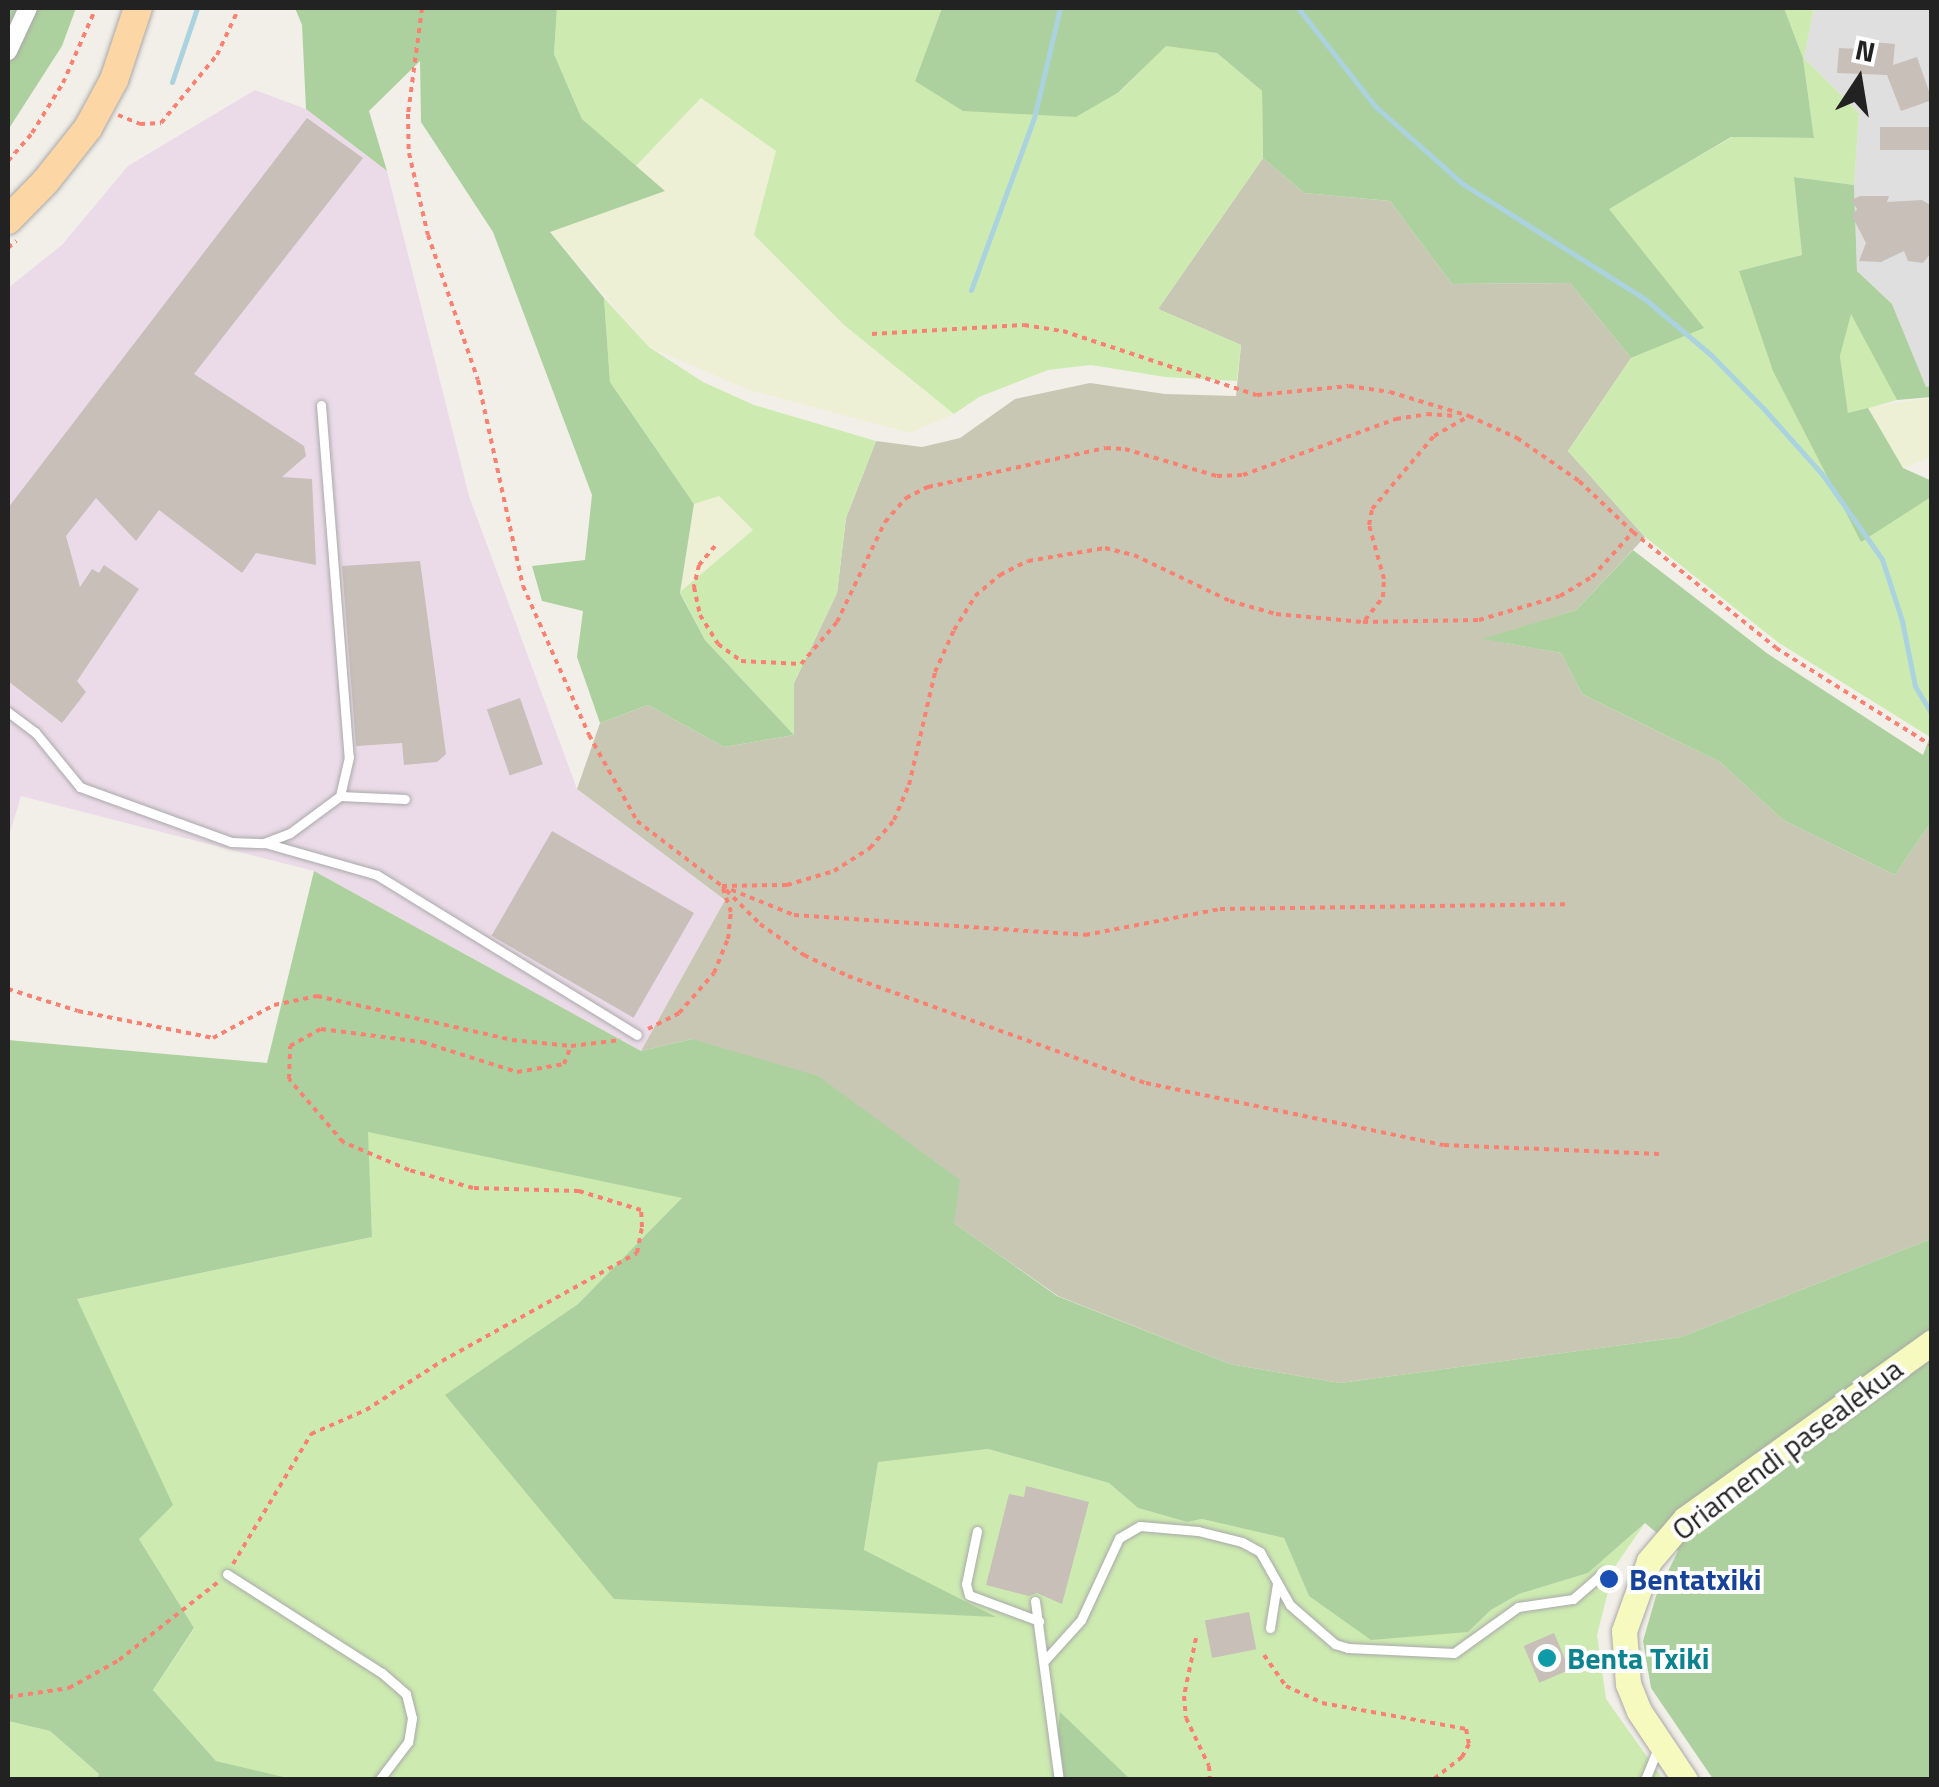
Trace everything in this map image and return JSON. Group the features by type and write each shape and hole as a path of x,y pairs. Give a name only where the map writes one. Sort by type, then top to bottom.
{"main road":[{"path":"8,220 64,161 100,107 138,8"},
{"name":"Oriamendi pasealekua","path":"1685,1780 1659,1744 1628,1684 1624,1656 1629,1606 1649,1561 1685,1519 1932,1342"}],"street":[{"path":"8,51 28,8"}],"lane":[{"path":"321,406 349,757 340,796"},
{"path":"8,712 35,732 80,787 230,842 264,843 377,875 637,1035"},
{"path":"264,843 290,833 340,796 406,799"},
{"path":"1044,1660 1082,1620 1119,1538 1140,1526 1160,1524 1242,1542 1260,1552 1290,1605 1335,1644 1426,1654 1454,1654 1518,1607 1574,1599 1603,1573"},
{"path":"978,1532 966,1584 969,1595 1039,1622"},
{"path":"227,1574 382,1673 406,1694 412,1718 408,1742 378,1780"},
{"path":"1270,1628 1277,1582"},
{"path":"1035,1601 1059,1780"},
{"path":"1645,1780 1659,1744"}],"path":[{"path":"8,161 32,133 63,84 96,8"},
{"path":"100,107 140,124 161,123 216,55 238,8"},
{"path":"422,8 408,114 409,153 428,235 478,380 523,586 589,735 637,821 804,956 848,976 1146,1083 1444,1145 1659,1154"},
{"path":"872,334 1024,325 1063,331 1257,395 1350,386 1390,392 1469,416 1517,438 1579,481 1634,532 1776,648 1932,746"},
{"path":"715,546 699,564 694,587 700,615 718,644 741,661 800,664 837,622 885,522 906,498 928,487 1106,448 1125,448 1217,476 1243,475 1396,419 1428,414 1469,416"},
{"path":"1364,622 1383,596 1384,580 1369,526 1372,509 1434,436 1469,416"},
{"path":"722,886 786,885 834,872 870,848 894,820 909,785 935,672 954,630 975,596 1000,575 1028,561 1106,548 1134,555 1186,584 1276,614 1364,622 1479,620 1560,596 1592,577 1634,532"},
{"path":"722,886 794,915 1085,936 1220,909 1565,904"},
{"path":"8,988 78,1011 214,1038 274,1005 318,996 512,1040 606,1046 679,1013 714,973 728,940 731,912 722,886"},
{"path":"8,1697 69,1688 180,1616 227,1574 311,1434 366,1410 442,1361 638,1253 641,1210 579,1191 472,1188 409,1170 343,1142 289,1078 290,1046 321,1030 422,1042 518,1072 564,1064 571,1046"},
{"path":"1196,1638 1184,1696 1186,1718 1209,1766 1210,1780"},
{"path":"1264,1655 1286,1686 1322,1704 1466,1729 1469,1744 1462,1757 1433,1780"}],"shaded area":[{"path":"1814,8 1931,8 1931,386 1926,388 1892,304 1857,271 1854,185 1859,113 1804,58"},
{"path":"255,90 306,109 387,171 469,496 577,789 725,900 641,1051 314,871 21,796 8,839 8,288 62,245 128,166"},
{"path":"701,98 776,151 754,235 844,325 954,414 910,433 749,390 649,347 549,231 664,191 635,167"},
{"path":"1263,158 1304,193 1390,201 1452,284 1570,283 1631,358 1568,451 1645,537 1576,610 1484,639 1561,653 1582,694 1720,762 1783,820 1895,875 1931,822 1931,1239 1681,1337 1340,1383 1230,1364 1058,1296 692,1039 641,1051 725,900 577,789 600,723 648,705 724,747 794,735 794,683 837,593 846,518 876,441 922,447 960,438 1015,399 1090,383 1165,394 1236,396 1241,345 1158,309"},
{"path":"1931,397 1931,456 1903,469 1868,408"},
{"path":"719,495 753,530 680,592 694,504"}],"green space":[{"path":"8,8 76,8 62,46 8,130"},
{"path":"295,8 557,8 554,54 582,119 665,191 550,232 604,298 610,382 694,504 680,593 705,640 794,735 724,747 648,705 600,723 577,657 583,611 542,601 532,566 585,560 592,495 493,232 421,122 420,61 369,111 387,171 306,109 302,25"},
{"path":"557,8 942,8 915,81 1120,92 1166,45 1217,53 1262,91 1263,158 1158,309 1241,345 1237,381 1165,377 1091,365 1048,370 979,397 954,414 844,325 754,235 776,151 701,98 635,167 582,119 554,54"},
{"path":"942,8 1784,8 1803,58 1814,138 1731,137 1609,209 1704,328 1631,358 1570,283 1452,284 1390,201 1304,193 1263,158 1262,91 1217,53 1166,46 1119,92 1076,117 963,111 915,81"},
{"path":"1784,8 1814,8 1804,58 1859,113 1854,185 1795,177 1802,255 1740,271 1861,541 1931,497 1930,737 1779,643 1645,537 1568,451 1631,358 1703,328 1608,209 1732,137 1814,138 1803,58"},
{"path":"1794,177 1854,185 1857,271 1892,304 1926,387 1932,386 1931,397 1897,400 1851,314 1840,356 1848,413 1868,408 1903,468 1932,481 1931,497 1861,542 1773,371 1739,271 1802,255"},
{"path":"604,298 649,347 703,382 754,405 876,441 846,518 837,593 794,683 794,735 705,640 680,592 753,530 719,496 694,504 610,382"},
{"path":"1851,312 1897,400 1848,414 1840,356"},
{"path":"1633,550 1768,654 1923,755 1931,734 1931,822 1895,875 1783,820 1720,762 1582,694 1561,653 1482,639 1576,610"},
{"path":"314,871 641,1051 692,1039 818,1076 960,1180 954,1223 1057,1296 1230,1364 1340,1383 1681,1337 1931,1239 1931,1779 1713,1779 1651,1688 1643,1641 1656,1596 1678,1551 1645,1523 1588,1573 1519,1594 1491,1610 1468,1632 1371,1640 1309,1596 1284,1538 1202,1519 1187,1522 1138,1508 1109,1483 988,1449 878,1462 864,1550 996,1617 614,1599 445,1395 578,1304 682,1198 368,1132 372,1237 77,1299 173,1505 139,1539 194,1628 153,1690 216,1761 292,1779 97,1779 99,1774 50,1731 8,1721 8,1040 267,1063"},
{"path":"367,1131 683,1198 578,1304 446,1395 993,1616 864,1551 878,1461 988,1449 1109,1483 1138,1508 1187,1522 1202,1519 1284,1538 1309,1596 1468,1632 1491,1610 1519,1594 1588,1573 1645,1523 1614,1568 1597,1635 1606,1699 1663,1779 292,1780 216,1761 153,1690 194,1629 139,1539 77,1299 372,1237"},
{"path":"1060,1712 1130,1779 1053,1780"},
{"path":"8,1721 50,1731 99,1774 97,1779 8,1780"}],"building":[{"path":"1861,41 1895,44 1893,65 1917,57 1932,100 1901,111 1887,75 1837,73 1839,48 1860,49"},
{"path":"307,118 363,158 194,374 304,446 306,456 282,477 312,479 316,565 256,553 242,573 159,510 136,541 96,498 66,536 80,587 92,569 99,573 104,565 139,589 77,681 86,692 62,723 8,681 8,508"},
{"path":"1880,127 1932,127 1932,150 1880,150"},
{"path":"1860,196 1889,196 1887,202 1922,200 1932,206 1932,252 1923,263 1908,261 1904,251 1881,262 1859,261 1866,243 1852,216 1857,209 1851,200"},
{"path":"420,561 446,754 437,762 404,765 402,743 356,746 342,566"},
{"path":"520,698 543,764 510,776 487,709"},
{"path":"552,831 694,913 634,1018 492,936"},
{"path":"1026,1486 1089,1502 1062,1604 1037,1593 1029,1596 986,1585 1009,1494 1024,1497"},
{"path":"1249,1612 1256,1649 1212,1658 1205,1621"},
{"name":"Benta Txiki","path":"1554,1633 1570,1670 1539,1683 1524,1646"}],"waterway":[{"path":"172,82 197,8"},
{"path":"971,290 1034,118 1060,8"},
{"path":"1298,8 1375,106 1463,184 1645,299 1711,355 1764,409 1822,474 1882,559 1902,621 1915,686 1932,714"}],"place":[{"name":"Bentatxiki","path":"1609,1579"},
{"name":"Benta Txiki","path":"1547,1658"}]}
